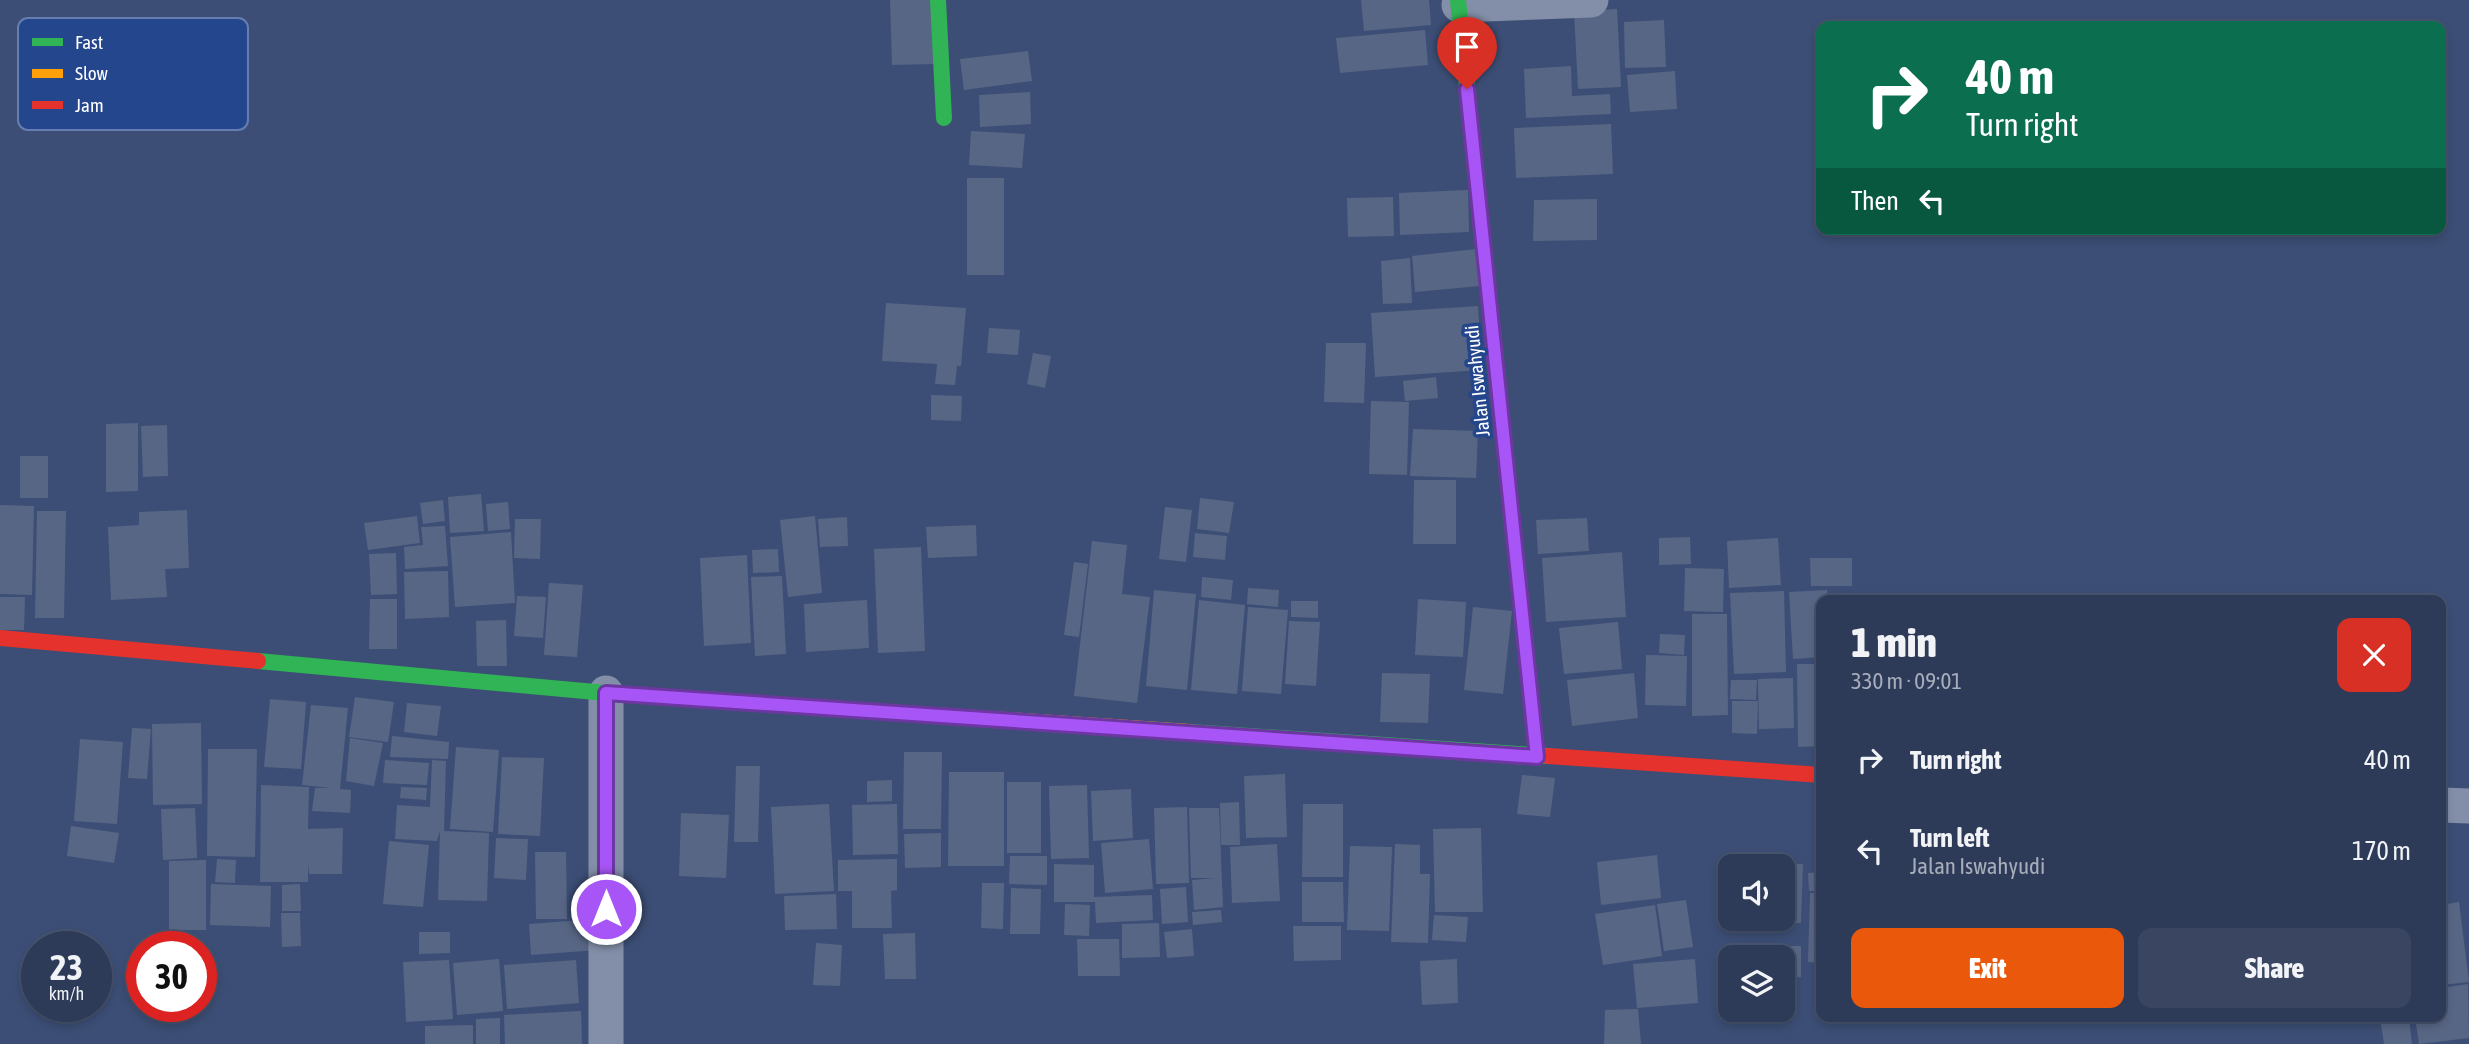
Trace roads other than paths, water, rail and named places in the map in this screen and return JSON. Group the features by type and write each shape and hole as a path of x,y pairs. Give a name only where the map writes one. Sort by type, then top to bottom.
{"street":[{"path":"938,0 944,118"},
{"path":"1459,3 1591,0"},
{"name":"Jalan Iswahyudi","path":"1459,3 1537,757"},
{"path":"0,638 606,693 1816,775"},
{"path":"606,693 606,1044"},
{"path":"2446,805 2469,806"}]}
